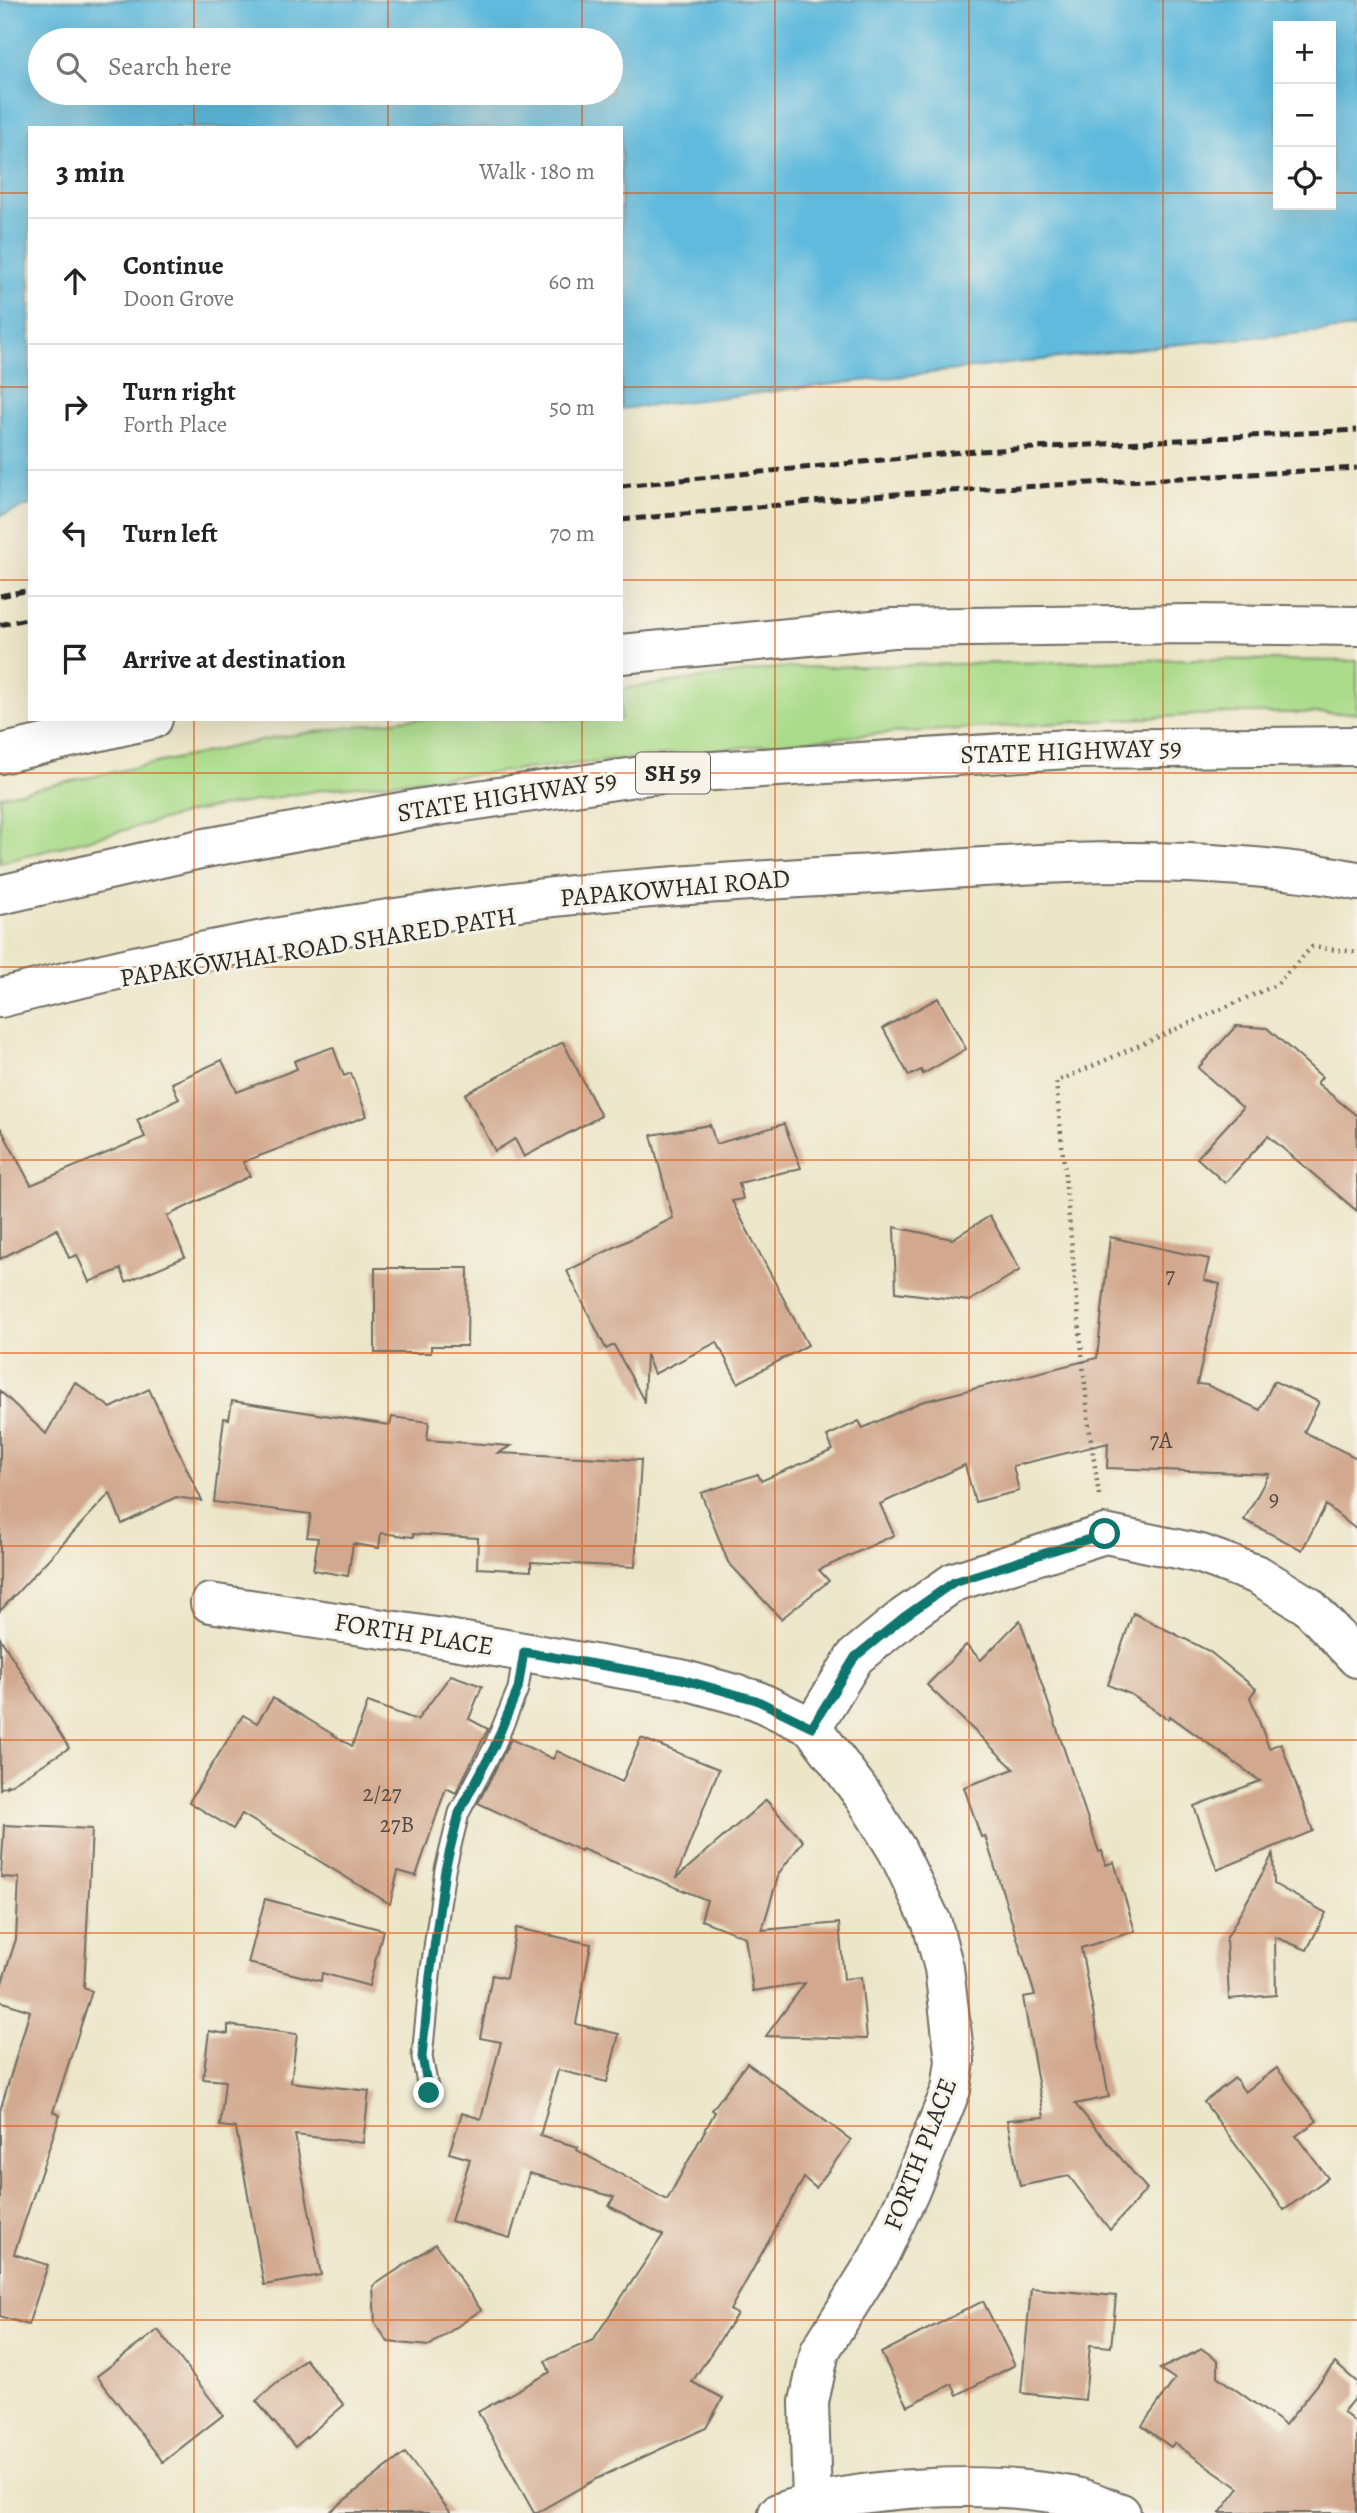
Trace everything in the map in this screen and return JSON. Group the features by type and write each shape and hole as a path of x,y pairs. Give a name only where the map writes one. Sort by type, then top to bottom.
{"street":[{"path":"623,654 893,628 1216,624 1357,626"},
{"path":"0,754 144,721"},
{"name":"STATE HIGHWAY 59","path":"0,895 240,842 423,808 649,775 1069,749 1357,746"},
{"name":"PAPAKOWHAI ROAD","path":"0,998 102,971 297,934 519,901 635,889 1033,864 1163,860 1278,869 1357,881"},
{"path":"812,1727 855,1657 904,1617 954,1582 1105,1534 1201,1554 1258,1575 1308,1606 1357,1658"},
{"name":"FORTH PLACE","path":"210,1603 681,1679 756,1700 812,1727 865,1798 897,1850 932,1923 944,1968 955,2061 951,2090 909,2193 878,2258 820,2351 809,2402 795,2507"},
{"path":"795,2507 925,2487 1004,2488 1077,2497 1121,2513"}],"lane":[{"path":"429,2093 422,2057 445,1870 459,1813 494,1747 518,1689 524,1652"}],"path":[{"path":"1105,1534 1089,1426 1056,1082 1276,985 1312,947 1357,952"}],"green space":[{"path":"1190,659 1357,661 1357,713 1232,713 875,734 327,789 196,811 0,863 0,796 279,737 394,721 623,721 623,689 776,668"}],"water":[{"path":"0,0 1357,0 1357,328 1171,345 623,409 623,126 28,126 28,506 0,516"}],"building":[{"path":"938,998 966,1049 923,1074 921,1070 909,1076 883,1028"},
{"path":"1236,1026 1267,1028 1322,1077 1317,1083 1357,1116 1357,1211 1268,1136 1225,1183 1197,1158 1243,1108 1198,1068"},
{"path":"563,1042 601,1116 524,1157 515,1139 495,1151 465,1094"},
{"path":"333,1047 344,1076 351,1073 367,1116 243,1162 250,1176 167,1216 185,1257 126,1282 121,1269 89,1282 77,1255 69,1258 57,1229 0,1259 0,1127 31,1185 145,1137 137,1120 179,1099 172,1083 222,1060 237,1092 297,1069 294,1061"},
{"path":"784,1124 801,1168 739,1183 743,1199 732,1201 808,1345 738,1383 717,1342 654,1374 646,1354 644,1401 614,1345 606,1349 567,1271 673,1218 651,1135 710,1125 716,1144"},
{"path":"990,1216 1020,1270 969,1301 896,1292 894,1227 952,1239"},
{"path":"1110,1237 1209,1259 1204,1280 1220,1284 1197,1384 1207,1385 1260,1410 1274,1381 1319,1402 1304,1432 1357,1458 1357,1530 1326,1505 1302,1550 1244,1520 1269,1474 1107,1468 1108,1443 1013,1466 1019,1491 975,1502 965,1465 880,1504 894,1535 819,1570 829,1581 781,1619 728,1562 701,1493 758,1474 761,1481 833,1450 827,1436 859,1421 863,1428 921,1402 1097,1358"},
{"path":"375,1268 468,1268 467,1346 431,1346 431,1353 375,1353"},
{"path":"75,1382 111,1408 149,1389 202,1501 176,1497 122,1524 110,1493 0,1611 0,1391 46,1434"},
{"path":"232,1401 390,1425 392,1417 429,1422 427,1440 511,1446 498,1453 641,1460 635,1567 531,1562 531,1571 477,1568 478,1538 413,1534 413,1537 381,1533 379,1548 353,1544 348,1576 313,1570 318,1538 307,1537 311,1514 214,1502 224,1418 229,1419"},
{"path":"1133,1613 1209,1651 1256,1689 1250,1697 1269,1748 1281,1743 1313,1831 1217,1870 1194,1806 1260,1781 1170,1716 1168,1719 1130,1694 1108,1685"},
{"path":"1020,1620 1099,1852 1102,1851 1106,1865 1114,1862 1135,1931 1081,1948 1109,2097 1075,2104 1147,2189 1110,2230 1069,2176 1020,2186 1007,2120 1044,2117 1023,1997 1035,1995 985,1836 981,1837 964,1787 1014,1769 927,1685 966,1645 981,1660"},
{"path":"0,1638 69,1748 0,1789"},
{"path":"451,1675 482,1686 469,1719 488,1729 456,1793 446,1788 416,1876 398,1871 390,1904 242,1814 233,1829 189,1802 243,1715 257,1723 273,1698 352,1746 368,1702 417,1720"},
{"path":"641,1738 719,1769 676,1878 766,1800 803,1841 779,1873 762,1930 839,1923 844,1979 861,1977 867,2039 766,2036 805,1983 753,1991 745,1937 701,1920 707,1900 582,1849 581,1851 478,1803 511,1739 553,1759 557,1751 622,1782"},
{"path":"4,1825 92,1829 84,1988 92,1991 53,2112 60,2115 14,2254 48,2265 28,2325 0,2316 0,2111 30,2011 0,2001 0,1989 16,1939 19,1878 1,1877"},
{"path":"1273,1854 1274,1884 1326,1913 1307,1950 1275,1937 1276,1995 1229,1999 1226,1939"},
{"path":"265,1899 383,1930 369,1986 322,1973 321,1981 248,1963"},
{"path":"516,1928 591,1944 576,2024 619,2034 607,2082 558,2070 540,2136 578,2147 577,2150 667,2200 715,2112 712,2110 747,2063 851,2140 816,2188 804,2178 730,2310 737,2314 692,2382 723,2398 706,2428 596,2479 536,2513 478,2412 550,2372 545,2361 593,2340 663,2235 609,2206 614,2197 529,2173 510,2238 451,2221 470,2159 449,2153 462,2113 481,2119 501,2042 480,2038 492,1975 506,1978"},
{"path":"228,2025 297,2034 291,2082 369,2091 363,2143 295,2135 321,2275 264,2285 236,2128 220,2126 225,2081 203,2079 209,2031 228,2034"},
{"path":"1277,2068 1317,2121 1296,2136 1328,2178 1284,2210 1204,2102 1235,2078 1245,2092"},
{"path":"436,2244 481,2310 429,2346 388,2342 375,2323 373,2286"},
{"path":"1031,2288 1116,2296 1111,2347 1090,2345 1085,2400 1021,2393"},
{"path":"983,2301 1015,2365 957,2395 952,2384 908,2406 881,2353"},
{"path":"158,2330 223,2415 163,2462 97,2376"},
{"path":"1202,2349 1218,2360 1218,2377 1285,2425 1335,2363 1357,2382 1357,2395 1343,2412 1357,2424 1357,2513 1220,2513 1239,2488 1174,2443 1171,2447 1142,2426 1175,2379 1160,2369"},
{"path":"305,2359 344,2405 295,2447 256,2401"},
{"path":"405,2453 451,2513 328,2513"}],"railway":[{"path":"623,486 962,452 1357,430"},
{"path":"623,520 896,494 1357,468"},
{"path":"0,596 28,590"},
{"path":"0,625 28,618"}],"route":[{"path":"429,2093 422,2057 445,1870 459,1813 494,1747 518,1689 524,1652 681,1679 756,1700 812,1727 855,1657 930,1597 954,1582 1105,1534"}]}
